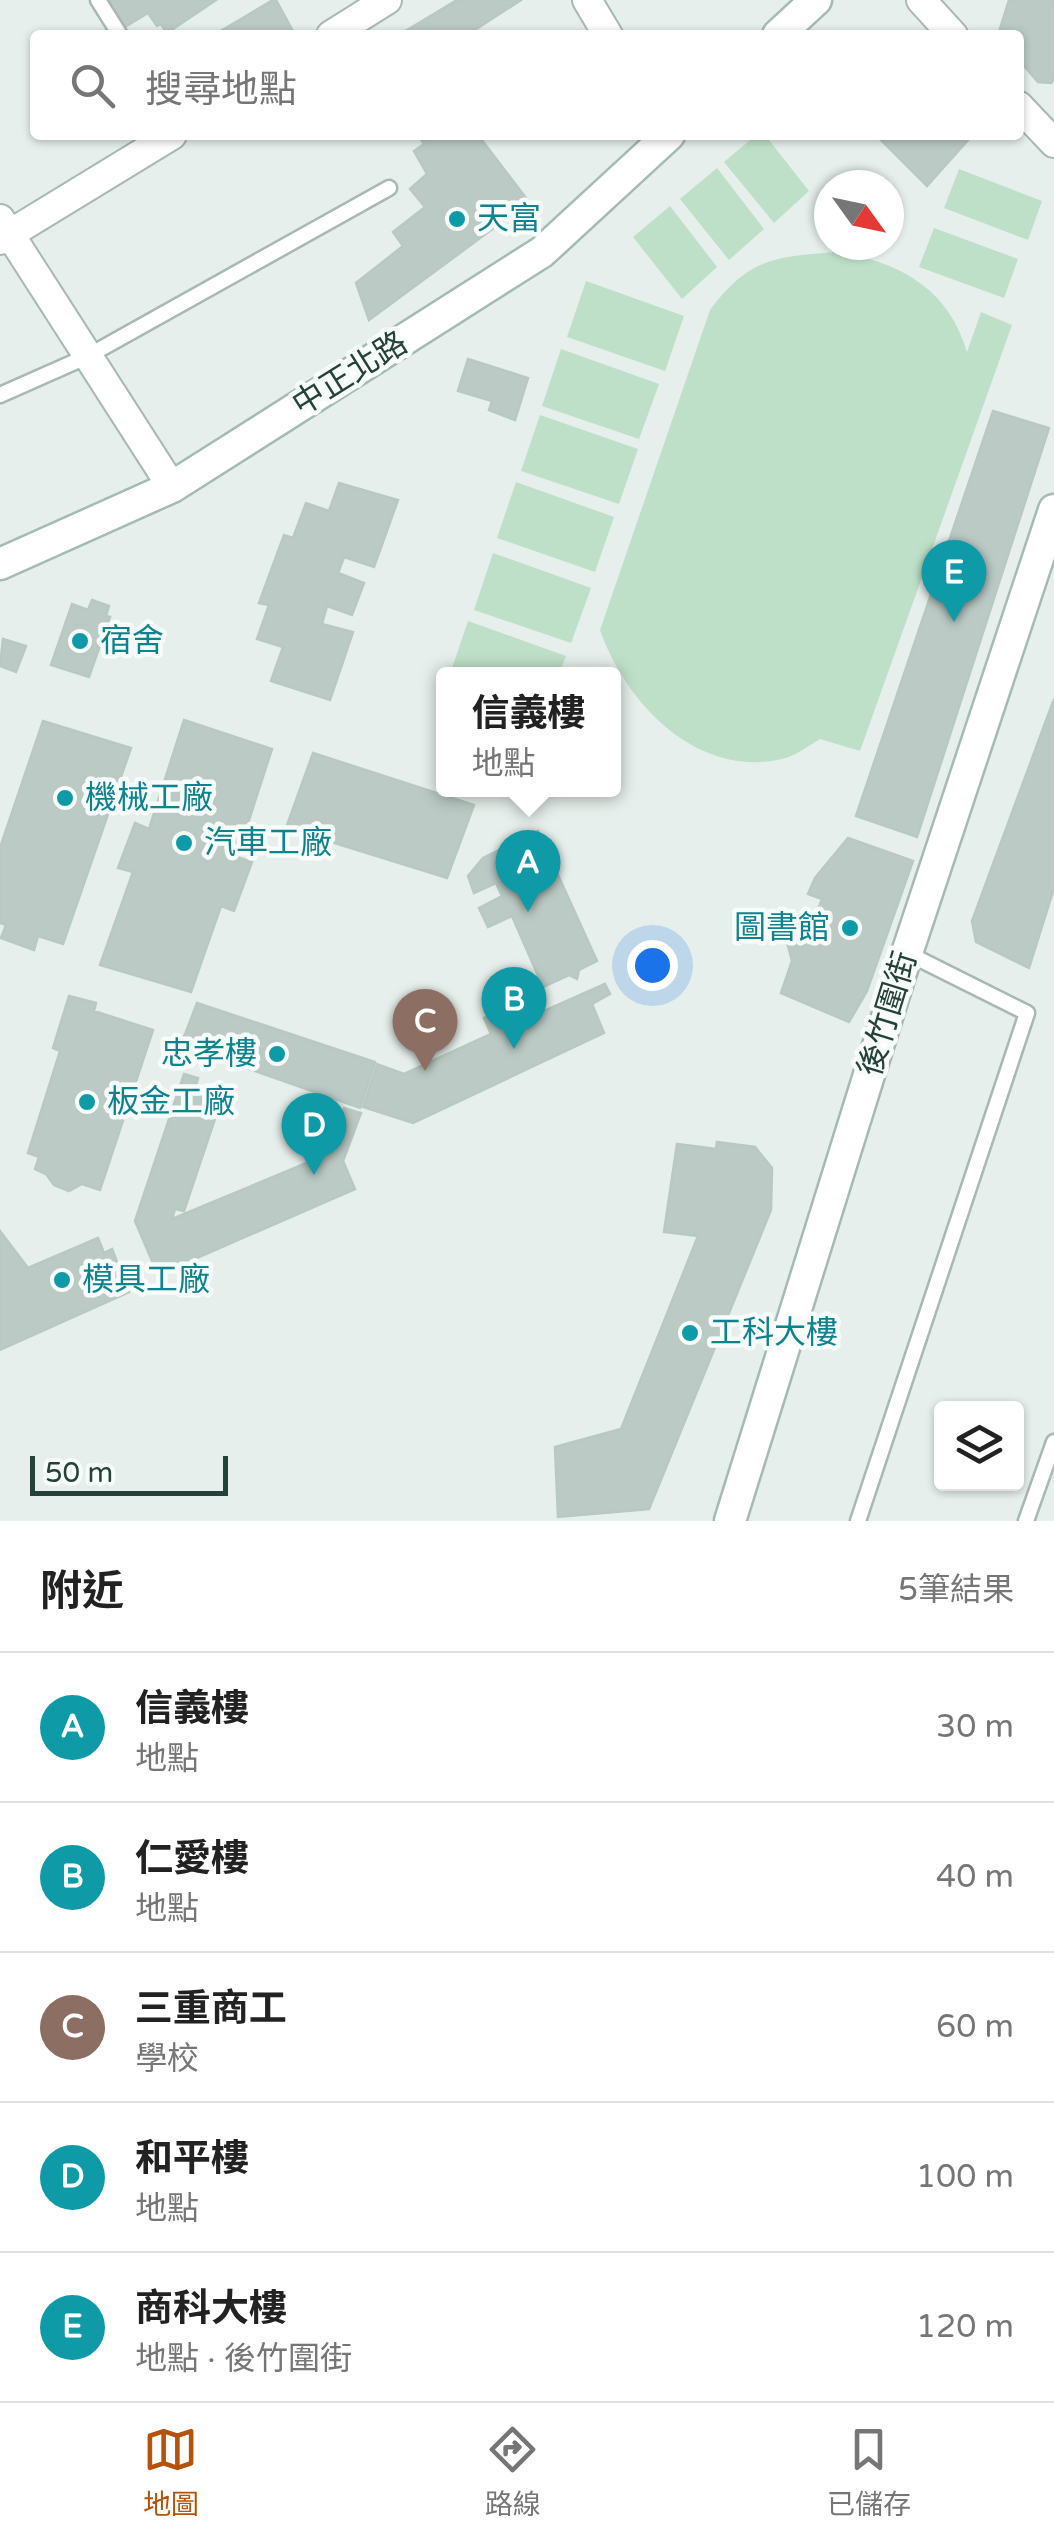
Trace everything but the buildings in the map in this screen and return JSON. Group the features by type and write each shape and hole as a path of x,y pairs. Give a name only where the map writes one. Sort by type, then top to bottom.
{"street":[{"path":"339,30 387,0"},
{"path":"587,0 605,30"},
{"path":"783,30 816,0"},
{"path":"921,0 948,30"},
{"path":"1024,111 1054,144"},
{"path":"163,140 4,232 172,487"},
{"name":"中正北路","path":"0,564 172,487 542,252 664,140"},
{"name":"後竹圍街","path":"730,1521 906,953 1054,510"}],"lane":[{"path":"98,0 117,30"},
{"path":"0,395 88,356 389,188"},
{"path":"858,1521 1028,1013 906,953"},
{"path":"1026,1521 1054,1442"}],"green space":[{"path":"750,140 769,140 809,191 774,223 724,162"},
{"path":"717,168 764,229 729,260 680,199"},
{"path":"959,169 1042,201 1028,240 944,208"},
{"path":"670,206 717,267 682,299 633,237"},
{"path":"934,228 1018,259 1004,298 919,267"},
{"path":"814,254 814,260 870,260 901,271 934,295 948,311 967,352 981,312 1012,325 860,751 820,739 786,758 754,762 724,758 671,731 628,685 600,630 710,310 737,280 764,263"},
{"path":"586,281 684,316 665,371 567,337"},
{"path":"561,349 659,384 639,439 542,406"},
{"path":"540,415 638,449 619,504 521,471"},
{"path":"516,482 614,517 595,572 497,538"},
{"path":"493,553 591,588 571,643 474,610"},
{"path":"468,621 566,656 562,667 452,667"}],"place":[{"name":"天富","path":"457,219"},
{"name":"商科大樓","path":"954,622"},
{"name":"宿舍","path":"80,641"},
{"name":"機械工廠","path":"65,798"},
{"name":"汽車工廠","path":"184,843"},
{"name":"信義樓","path":"528,912"},
{"name":"圖書館","path":"850,928"},
{"name":"仁愛樓","path":"514,1049"},
{"name":"忠孝樓","path":"277,1054"},
{"name":"三重商工","path":"425,1071"},
{"name":"板金工廠","path":"87,1102"},
{"name":"和平樓","path":"314,1175"},
{"name":"模具工廠","path":"62,1280"},
{"name":"工科大樓","path":"690,1333"}]}
